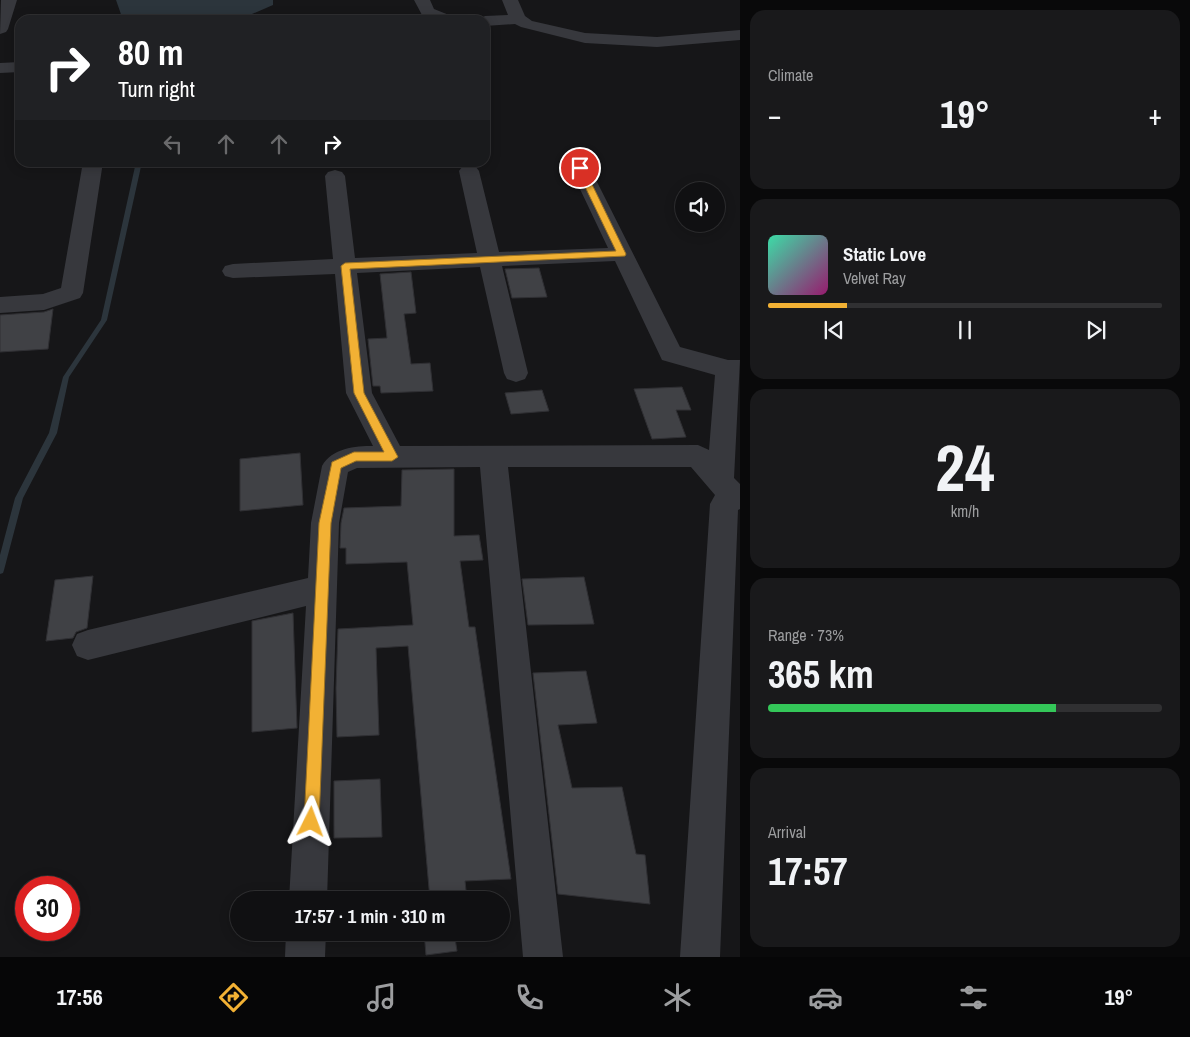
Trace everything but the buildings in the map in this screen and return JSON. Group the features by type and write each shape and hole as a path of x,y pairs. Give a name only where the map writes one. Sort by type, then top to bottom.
{"street":[{"path":"0,29 9,0"},
{"path":"422,0 427,12 435,15"},
{"path":"510,0 518,19 526,24 585,38 658,42 740,35"},
{"path":"490,21 518,19"},
{"path":"0,68 15,67"},
{"path":"0,306 44,302 72,293 92,167"},
{"path":"580,168 671,354 734,369 731,492 724,504 700,957"},
{"path":"469,171 516,373"},
{"path":"335,176 359,393 392,457"},
{"path":"233,271 622,254"},
{"path":"308,891 325,523 336,466 354,457 698,456 731,492"},
{"path":"493,457 543,957"},
{"path":"88,645 322,588"},
{"path":"305,957 306,941"}],"shaded area":[{"path":"116,0 273,0 273,5 250,15 121,15"}],"waterway":[{"path":"0,570 19,498 53,433 66,377 104,320 138,167"}],"route":[{"path":"311,822 325,523 336,466 354,457 392,457 359,393 345,266 622,254 580,168"}]}
